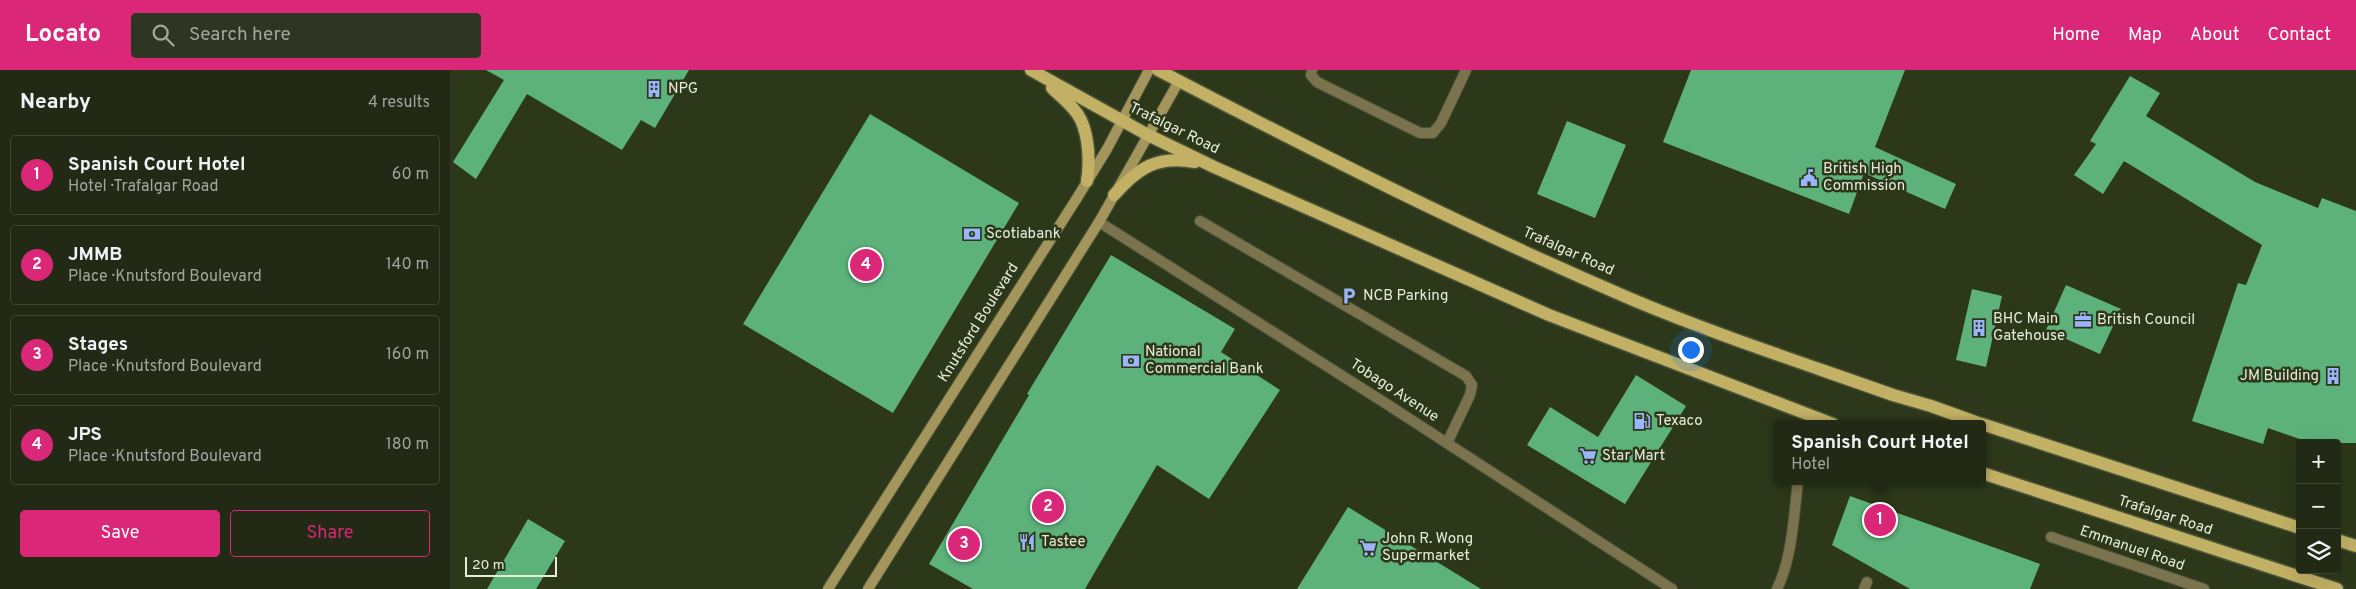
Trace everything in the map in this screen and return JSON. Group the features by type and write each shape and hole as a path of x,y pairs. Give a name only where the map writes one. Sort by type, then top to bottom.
{"main road":[{"name":"Trafalgar Road","path":"1030,70 1148,135 1214,167 1549,315 1806,419"},
{"path":"1030,70 1071,106 1081,120 1089,165 1087,181"},
{"name":"Knutsford Boulevard","path":"828,589 1087,181 1149,70"},
{"name":"Trafalgar Road","path":"1158,70 1501,240 1633,299 1893,395 1970,420"},
{"path":"868,589 1099,222 1179,81"},
{"path":"1114,195 1130,176 1144,166 1165,160 1183,160 1214,167"},
{"name":"Trafalgar Road","path":"1986,425 2296,527"},
{"name":"Trafalgar Road","path":"1986,474 2337,589"},
{"path":"2341,541 2356,546"}],"street":[{"path":"1312,70 1311,76 1317,82 1420,134 1433,133 1441,123 1466,70"},
{"path":"1200,221 1466,376 1472,384 1470,395 1447,443"},
{"name":"Tobago Avenue","path":"1099,222 1447,443 1672,589"},
{"path":"1777,589 1784,569 1797,485"},
{"name":"Emmanuel Road","path":"2051,537 2204,589"}],"building":[{"path":"486,70 689,70 655,128 641,120 622,150 527,94 476,179 453,162 504,80"},
{"name":"British High Commission","path":"1691,70 1905,70 1875,147 1956,184 1945,209 1864,173 1849,214 1663,142"},
{"path":"2130,76 2160,93 2146,116 2255,182 2318,208 2322,198 2356,211 2356,443 2341,443 2341,439 2300,439 2268,428 2263,444 2192,421 2238,283 2246,285 2262,245 2124,161 2103,194 2074,175 2096,144 2090,141"},
{"path":"870,114 1019,203 893,413 743,324"},
{"path":"1567,121 1626,145 1595,218 1537,194"},
{"path":"1111,255 1235,329 1221,352 1280,390 1209,499 1157,465 1085,589 973,589 929,564 1029,395 1027,394"},
{"name":"British Council","path":"2066,285 2121,309 2100,354 2046,330"},
{"name":"BHC Main Gatehouse","path":"1972,289 2002,296 1986,367 1956,360"},
{"path":"1636,375 1686,406 1625,504 1527,445 1550,407 1598,437"},
{"path":"1850,496 2040,564 2030,589 1910,589 1832,545"},
{"name":"John R. Wong Supermarket","path":"1348,507 1481,589 1297,589"},
{"path":"528,519 565,541 536,589 487,589"}],"place":[{"name":"NPG","path":"654,89"},
{"name":"British High Commission","path":"1809,178"},
{"name":"Scotiabank","path":"972,234"},
{"name":"JPS","path":"866,265"},
{"name":"NCB Parking","path":"1349,296"},
{"name":"British Council","path":"2083,320"},
{"name":"BHC Main Gatehouse","path":"1979,328"},
{"name":"National Commercial Bank","path":"1131,361"},
{"name":"JM Building","path":"2333,376"},
{"name":"Texaco","path":"1642,421"},
{"name":"Star Mart","path":"1588,456"},
{"name":"JMMB","path":"1048,507"},
{"name":"Spanish Court Hotel","path":"1880,520"},
{"name":"Tastee","path":"1027,542"},
{"name":"Stages","path":"964,544"},
{"name":"John R. Wong Supermarket","path":"1368,548"}]}
